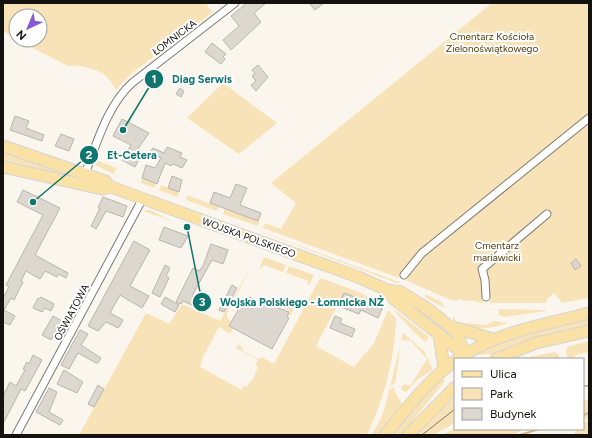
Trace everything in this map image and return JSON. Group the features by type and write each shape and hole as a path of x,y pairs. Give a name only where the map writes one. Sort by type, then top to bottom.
{"main road":[{"name":"WOJSKA POLSKIEGO","path":"3,146 105,181 111,187 358,277 386,290 398,291 410,297 451,326 461,339 464,358"},
{"name":"WOJSKA POLSKIEGO","path":"3,166 102,189 111,187"},
{"name":"WOJSKA POLSKIEGO","path":"386,290 394,299 439,334 464,358"},
{"path":"464,358 493,339 525,328 589,313"},
{"path":"451,326 493,339"},
{"path":"498,358 536,343 589,331"},
{"path":"439,334 444,369"},
{"path":"385,435 417,395 444,369 454,362"},
{"path":"408,435 454,388"}],"street":[{"name":"ŁOMNICKA","path":"85,174 103,128 121,94 132,83 235,3"},
{"path":"404,275 422,253 589,118"},
{"name":"OŚWIATOWA","path":"16,435 143,198"},
{"path":"486,297 485,280 482,270 547,214"}],"green space":[{"path":"3,3 205,3 213,12 132,73 116,90 104,74 83,67 68,66 33,48 48,48 48,8 8,8 8,34 3,31"},
{"path":"492,3 589,3 589,298 561,303 554,293 546,303 490,303 491,299 484,296 483,303 467,300 467,302 459,299 458,301 451,300 407,281 408,276 401,274 399,278 263,228 265,223 281,229 296,203 271,183"},
{"path":"223,83 277,123 239,154 187,118"},
{"path":"3,151 60,170 59,175 3,161"},
{"path":"96,160 116,168 114,174 95,165"},
{"path":"142,178 156,183 154,188 141,183"},
{"path":"161,185 179,192 177,197 159,190"},
{"path":"187,195 219,207 217,211 186,200"},
{"path":"225,209 259,221 258,226 223,214"},
{"path":"151,210 171,221 143,211"},
{"path":"261,232 399,282 399,284"},
{"path":"264,257 286,265 283,272 264,265 261,269 260,266"},
{"path":"255,260 227,313 227,317 231,321 229,326 233,329 230,334 219,327 201,361 200,367 242,390 244,385 247,387 250,381 252,381 258,367 255,365 258,360 236,348 238,344 242,347 243,351 258,359 262,357 274,364 320,278 335,283 373,299 383,307 366,299 365,301 344,293 316,346 354,367 374,343 388,310 396,319 388,378 379,407 367,435 79,435 146,313 169,324 182,304 220,321"},
{"path":"289,266 314,275 310,284 307,286 308,281 286,273"},
{"path":"425,294 442,302 444,308 425,297"},
{"path":"398,296 440,323 436,327"},
{"path":"281,304 294,308 289,318 290,311 280,307"},
{"path":"390,306 429,337 425,342 411,328"},
{"path":"486,309 546,311 504,317 499,315 499,310"},
{"path":"589,319 589,325 534,338 492,354 479,355 479,353 506,341"},
{"path":"494,321 508,323 487,328 474,328 457,322 486,325"},
{"path":"403,333 424,351 433,370 418,379 406,392 401,389 402,386 405,384 410,386 427,359 411,341 401,340"},
{"path":"589,341 589,352 575,355 575,358 568,358 566,352 567,347"},
{"path":"401,343 395,383 390,387"},
{"path":"555,352 559,355 559,358 524,358"},
{"path":"442,378 445,381 401,435 393,435 417,404"},
{"path":"394,387 395,392 402,404 377,435 372,435 384,411 389,390"},
{"path":"454,398 454,424 433,435 416,435"},
{"path":"589,400 589,419 584,420 584,401"},
{"path":"589,421 588,435 574,435 576,430 584,430 584,422"},
{"path":"454,429 454,430 522,430 514,435 443,435"}],"building":[{"path":"247,3 266,3 254,13 261,22 231,50 223,40 239,26 231,16"},
{"path":"309,3 324,3 315,10"},
{"path":"212,43 226,54 223,57 225,59 221,64 205,52"},
{"path":"258,65 268,77 256,91 251,85 256,81 252,76 255,74 252,70"},
{"path":"180,88 184,91 181,97 176,94"},
{"path":"15,116 29,121 26,128 44,135 42,141 10,130"},
{"path":"122,119 149,133 137,150 142,153 135,167 122,160 131,145 113,136"},
{"path":"61,134 74,139 69,151 55,146"},
{"path":"167,147 182,153 180,157 187,160 182,168 173,164 171,166 165,163 157,184 142,178 146,165 155,168 161,158 150,152 153,148 164,153"},
{"path":"172,176 182,180 179,192 168,188"},
{"path":"236,184 247,188 240,205 261,213 258,221 210,203 214,192 230,198"},
{"path":"23,190 60,208 35,255 68,273 66,278 58,274 57,277 45,271 40,279 26,271 21,281 23,282 14,300 11,298 4,310 15,316 10,325 3,322 3,298 9,287 6,285 43,215 17,202"},
{"path":"103,197 127,206 123,217 106,211 96,229 91,226 100,208 98,208"},
{"path":"164,227 188,236 181,248 159,240"},
{"path":"134,241 150,250 130,286 149,296 142,308 120,295 110,313 123,320 121,324 118,328 106,322 98,331 88,326"},
{"path":"211,244 228,250 223,264 212,260 192,296 209,305 206,312 183,301 181,304 176,302 193,268 199,271 203,266"},
{"path":"576,259 581,266 575,270 571,263"},
{"path":"165,265 170,268 166,276 169,278 160,297 152,293"},
{"path":"232,285 237,288 224,312 219,310"},
{"path":"344,293 365,301 366,299 383,307 378,318 361,310 359,314 338,306"},
{"path":"246,296 289,312 287,317 289,318 272,349 229,326"},
{"path":"41,297 54,304 51,311 45,308 42,312 33,308 38,298 39,299"},
{"path":"165,297 179,305 175,312 161,304"},
{"path":"53,316 62,321 51,340 42,335"},
{"path":"335,316 342,319 340,323 355,329 352,337 330,328"},
{"path":"80,330 88,334 81,345 101,358 98,363 96,363 78,353 69,369 61,365"},
{"path":"33,355 42,360 25,391 21,389 3,424 3,396 10,382 16,386 25,370 23,369 27,362 29,364"},
{"path":"64,370 83,382 77,393 57,384"},
{"path":"98,385 104,389 94,407 88,404"},
{"path":"49,388 57,392 49,412 63,420 60,425 36,412"}],"waterway":[{"path":"584,415 589,413"},
{"path":"520,435 536,430"}],"tram line":[{"path":"584,386 589,386"},
{"path":"422,435 454,410"}],"place":[{"name":"Diag Serwis","path":"123,130"},
{"name":"Et-Cetera","path":"33,202"},
{"name":"Wojska Polskiego - Łomnicka NŻ","path":"187,227"}],"park label":[{"name":"Cmentarz Kościoła Zielonoświątkowego","path":"492,42"},
{"name":"Cmentarz mariawicki","path":"497,250"}]}
